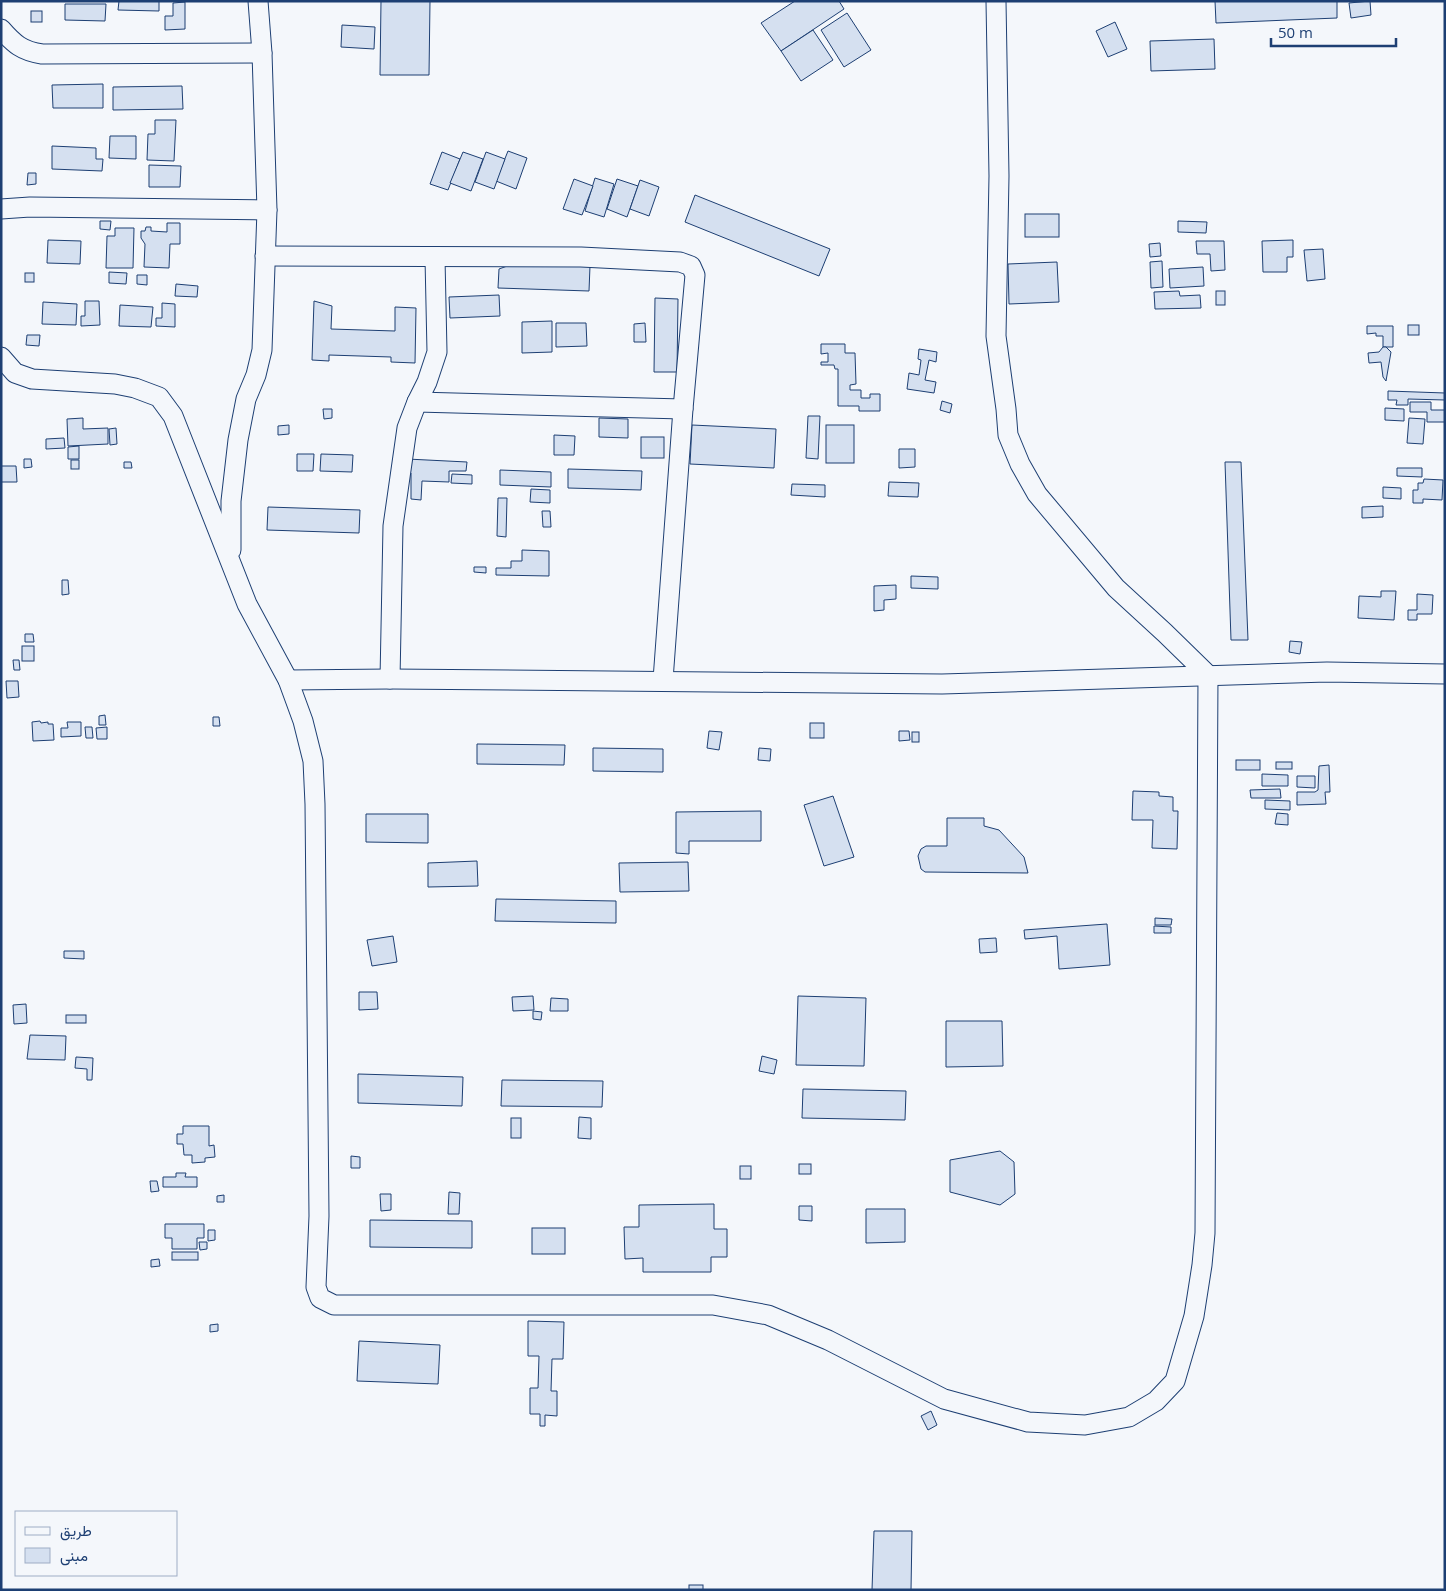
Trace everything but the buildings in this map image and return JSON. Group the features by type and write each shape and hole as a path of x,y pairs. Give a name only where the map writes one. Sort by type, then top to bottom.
{"street":[{"path":"232,563 230,529 238,440 246,400 256,375 262,350 267,210 262,53 258,1"},
{"path":"1,357 15,373 32,379 115,384 135,388 160,397 173,416 247,604 288,680 303,721 313,761 315,814 319,1206 316,1287 320,1298 334,1305 713,1305 768,1315 828,1340 944,1399 1028,1422 1085,1425 1129,1416 1156,1401 1175,1381 1194,1316 1205,1234 1208,676 1116,588 1038,494 1020,464 1008,435 996,336 999,176 996,1"},
{"path":"1,28 17,46 30,52 42,54 262,53"},
{"path":"1,209 30,207 267,210"},
{"path":"265,256 581,257 680,262 691,266 695,275 663,680"},
{"path":"390,679 393,526 407,428 427,382 437,352 435,258"},
{"path":"418,402 683,409"},
{"path":"288,680 663,680 942,684 1327,672 1445,674"}]}
